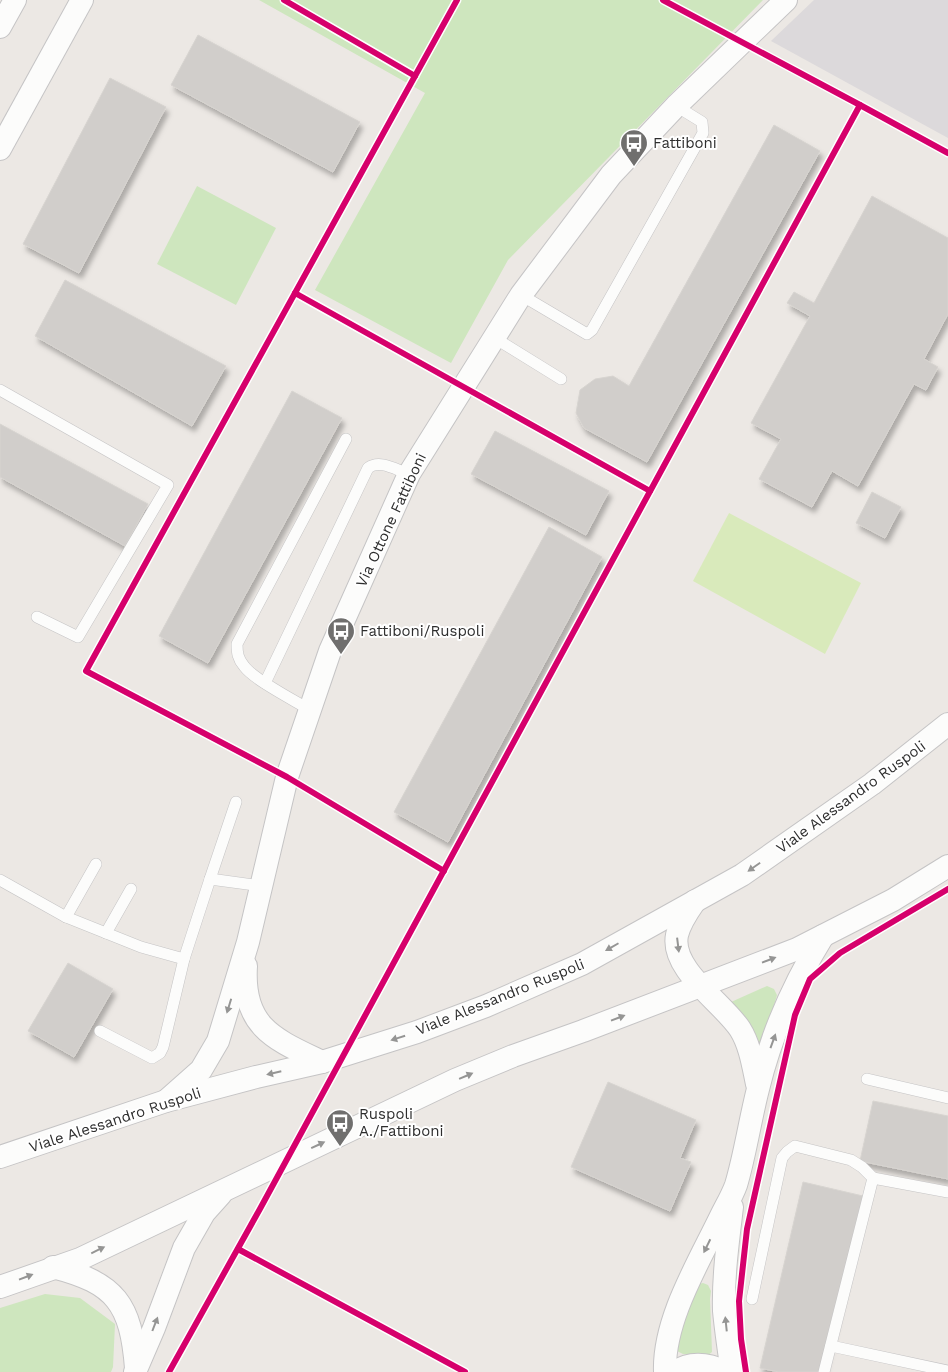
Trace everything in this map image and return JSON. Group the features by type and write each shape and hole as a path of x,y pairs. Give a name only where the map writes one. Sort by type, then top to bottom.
{"street":[{"path":"0,27 15,0"},
{"path":"0,149 82,0"},
{"name":"Via Ottone Fattiboni","path":"166,1101 196,1076 211,1055 218,1041 248,942 287,777 330,651 409,474 521,294 611,175 676,106 786,0"},
{"name":"Viale Alessandro Ruspoli","path":"0,1157 166,1101 256,1076 322,1062 417,1032 495,1002 582,964 742,875 872,784 948,724"},
{"path":"0,1287 80,1259 476,1071 797,949 893,900 948,866"},
{"path":"695,901 685,915 680,927 677,941 679,955 701,986 734,1021 744,1037 752,1057 758,1087"},
{"path":"732,1372 726,1329 724,1295 727,1243 735,1186 758,1087 771,1044 802,970 823,936"},
{"name":"Via Ottone Fattiboni","path":"248,942 246,984 250,1003 257,1020 276,1039 322,1062"},
{"path":"665,1372 666,1349 675,1317 693,1273 735,1186"},
{"path":"136,1370 154,1328 178,1259 189,1237 204,1213 227,1188"},
{"path":"53,1267 86,1276 118,1300 124,1308 132,1334 136,1370"},
{"path":"675,1372 695,1364 705,1365 726,1372"}],"lane":[{"path":"521,294 587,334 592,330 703,133 702,122 676,106"},
{"path":"493,338 561,379"},
{"path":"0,390 168,485 78,638 37,617"},
{"path":"310,710 265,683 244,667 237,655 238,644 346,439"},
{"path":"265,683 368,468 374,464 380,464 409,474"},
{"path":"100,1030 152,1058 160,1053 164,1047 184,959 236,802"},
{"path":"66,917 96,864"},
{"path":"210,879 261,886"},
{"path":"0,880 66,917 141,947 184,959"},
{"path":"106,933 131,889"},
{"path":"867,1079 948,1098"},
{"path":"752,1299 782,1158 795,1146 851,1160 862,1167 873,1178 948,1192"},
{"path":"824,1372 873,1178"},
{"path":"831,1346 948,1371"}],"shaded area":[{"path":"814,0 948,0 948,138 771,41"}],"green space":[{"path":"259,0 763,0 508,260 451,363 315,290 425,93"},
{"path":"197,186 276,228 236,305 157,264"},
{"path":"729,513 861,583 825,654 693,581"},
{"path":"767,986 774,989 777,995 765,1038 762,1044 758,1045 731,1002"},
{"path":"699,1284 708,1285 711,1291 712,1352 707,1356 683,1354 675,1350 672,1341"},
{"path":"45,1294 80,1298 115,1324 113,1367 111,1372 0,1372 0,1308"}],"building":[{"path":"198,35 360,122 333,172 171,85"},
{"path":"110,78 166,107 79,273 23,244"},
{"path":"774,125 820,151 647,462 584,428 576,413 580,390 595,379 613,376 629,386"},
{"path":"872,196 948,238 948,314 924,359 938,367 926,390 914,384 858,486 832,471 812,507 759,479 781,439 751,423 810,316 787,303 794,292 814,303"},
{"path":"65,280 226,366 192,426 35,336"},
{"path":"292,391 342,418 208,663 159,636"},
{"path":"0,424 148,504 125,546 0,477"},
{"path":"495,431 609,491 586,535 471,474"},
{"path":"872,492 901,507 885,538 856,523"},
{"path":"549,527 602,557 448,842 394,812"},
{"path":"68,963 113,989 74,1057 28,1031"},
{"path":"608,1082 696,1120 680,1158 691,1162 670,1211 571,1167"},
{"path":"873,1101 948,1116 948,1179 860,1161"},
{"path":"803,1182 863,1196 822,1372 779,1372 760,1368"}],"cycle path":[{"path":"284,0 415,76"},
{"path":"444,871 287,777 86,671 457,0"},
{"path":"663,0 860,105"},
{"path":"169,1372 261,1207 860,105 948,153"},
{"path":"295,293 650,491"},
{"path":"746,1372 741,1339 739,1301 747,1229 795,1015 810,979 840,953 948,889"},
{"path":"238,1249 465,1372"}],"place":[{"name":"Fattiboni","path":"634,167"},
{"name":"Fattiboni/Ruspoli","path":"341,655"},
{"name":"Ruspoli A./Fattiboni","path":"340,1147"}]}
